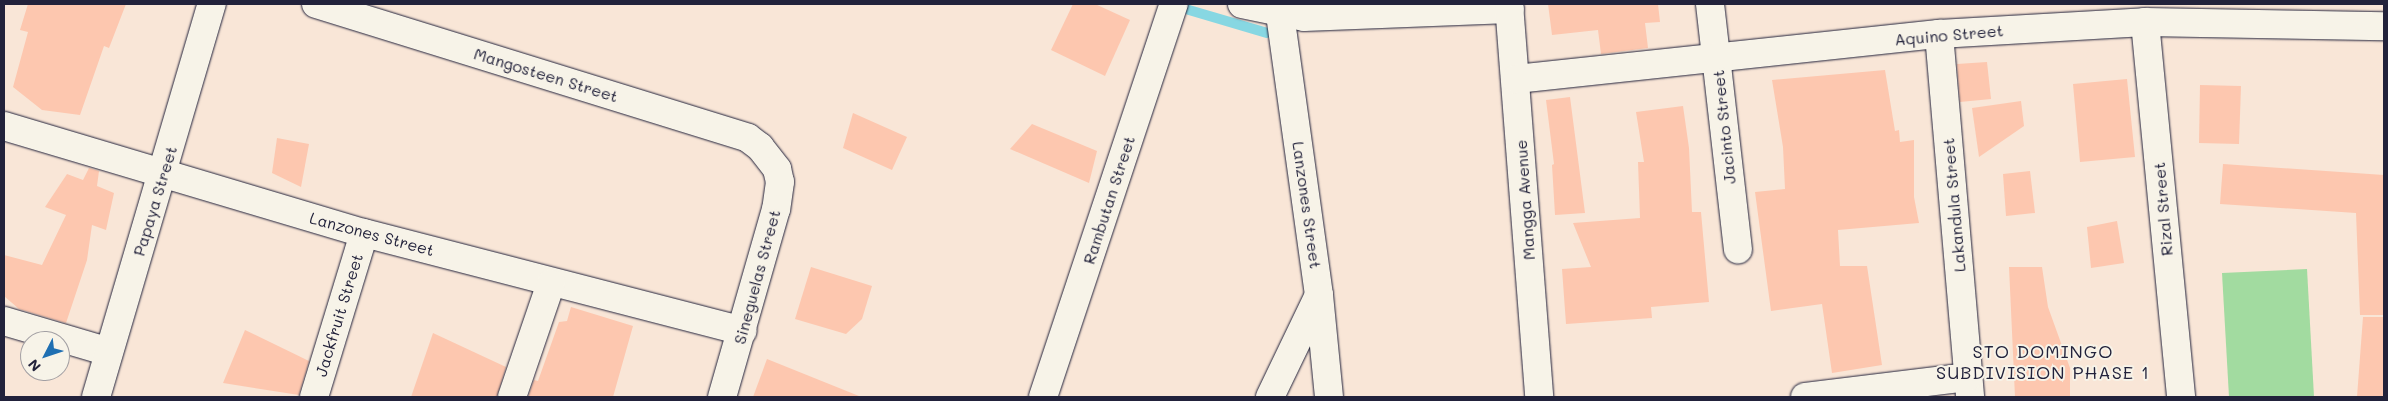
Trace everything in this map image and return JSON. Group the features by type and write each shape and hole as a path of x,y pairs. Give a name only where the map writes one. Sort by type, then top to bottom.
{"street":[{"name":"Papaya Street","path":"96,397 212,4"},
{"name":"Mangosteen Street","path":"316,4 748,138 770,157"},
{"name":"Rambutan Street","path":"1043,397 1174,4"},
{"path":"1242,4 1280,14 1304,17 1509,7"},
{"name":"Jacinto Street","path":"1710,4 1738,249"},
{"name":"Mangga Avenue","path":"1509,7 1539,397"},
{"name":"Lanzones Street","path":"1280,14 1319,295 1329,397"},
{"name":"Aquino Street","path":"1516,79 1939,34 2251,14 2384,26"},
{"name":"Rizal Street","path":"2145,22 2180,397"},
{"name":"Lakandula Street","path":"1939,34 1969,387"},
{"name":"Lanzones Street","path":"4,126 163,175 364,233 551,283 743,331"},
{"name":"Sineguelas Street","path":"722,397 743,331 776,209 780,182 770,157"},
{"name":"Jackfruit Street","path":"314,397 364,233"},
{"path":"512,397 551,283"},
{"path":"1270,397 1319,295"},
{"path":"4,321 109,352"},
{"path":"1805,397 1969,387"}],"green space":[{"path":"2307,269 2314,397 2229,397 2222,273"}],"building":[{"path":"28,4 126,4 109,48 104,46 80,115 42,110 13,87 28,32 20,30"},
{"path":"1073,4 1095,4 1130,20 1105,76 1051,50"},
{"path":"1548,4 1658,4 1660,22 1645,23 1648,48 1601,54 1598,30 1552,35"},
{"path":"1987,62 1991,99 1960,102 1957,64"},
{"path":"1885,70 1895,131 1899,130 1900,142 1914,140 1914,197 1919,223 1838,230 1840,266 1867,266 1882,365 1832,373 1822,304 1771,311 1755,192 1785,189 1783,147 1772,80"},
{"path":"2127,79 2135,157 2080,162 2073,84"},
{"path":"2200,85 2241,86 2239,144 2199,143"},
{"path":"1570,97 1585,213 1555,215 1552,165 1554,164 1546,100"},
{"path":"2021,101 2024,126 1979,157 1972,108"},
{"path":"1683,106 1689,148 1692,212 1701,212 1709,302 1651,307 1652,318 1566,324 1562,269 1591,267 1573,223 1640,218 1638,162 1644,162 1636,112"},
{"path":"853,113 907,137 892,170 843,148"},
{"path":"1032,124 1097,151 1089,183 1010,149"},
{"path":"277,138 309,144 301,187 272,173"},
{"path":"2223,164 2384,175 2384,315 2360,315 2356,213 2220,204"},
{"path":"89,168 99,171 97,186 114,193 106,230 92,225 87,260 66,323 19,309 4,296 4,255 42,265 66,215 45,207 67,174 83,180"},
{"path":"2030,171 2035,213 2006,216 2003,174"},
{"path":"2117,221 2124,263 2091,268 2087,227"},
{"path":"811,267 872,286 862,319 846,334 795,319"},
{"path":"2009,267 2042,267 2048,307 2070,368 2070,397 2015,397"},
{"path":"571,307 633,326 613,397 528,397 534,380 538,381 559,322 567,321"},
{"path":"2363,317 2384,317 2384,397 2357,397"},
{"path":"245,330 309,361 299,395 223,383"},
{"path":"433,333 506,367 497,397 411,397"},
{"path":"767,359 859,396 859,397 753,397"}],"waterway":[{"path":"1189,10 1267,33"}],"district":[{"name":"STO DOMINGO SUBDIVISION PHASE 1","path":"2043,362"}]}
